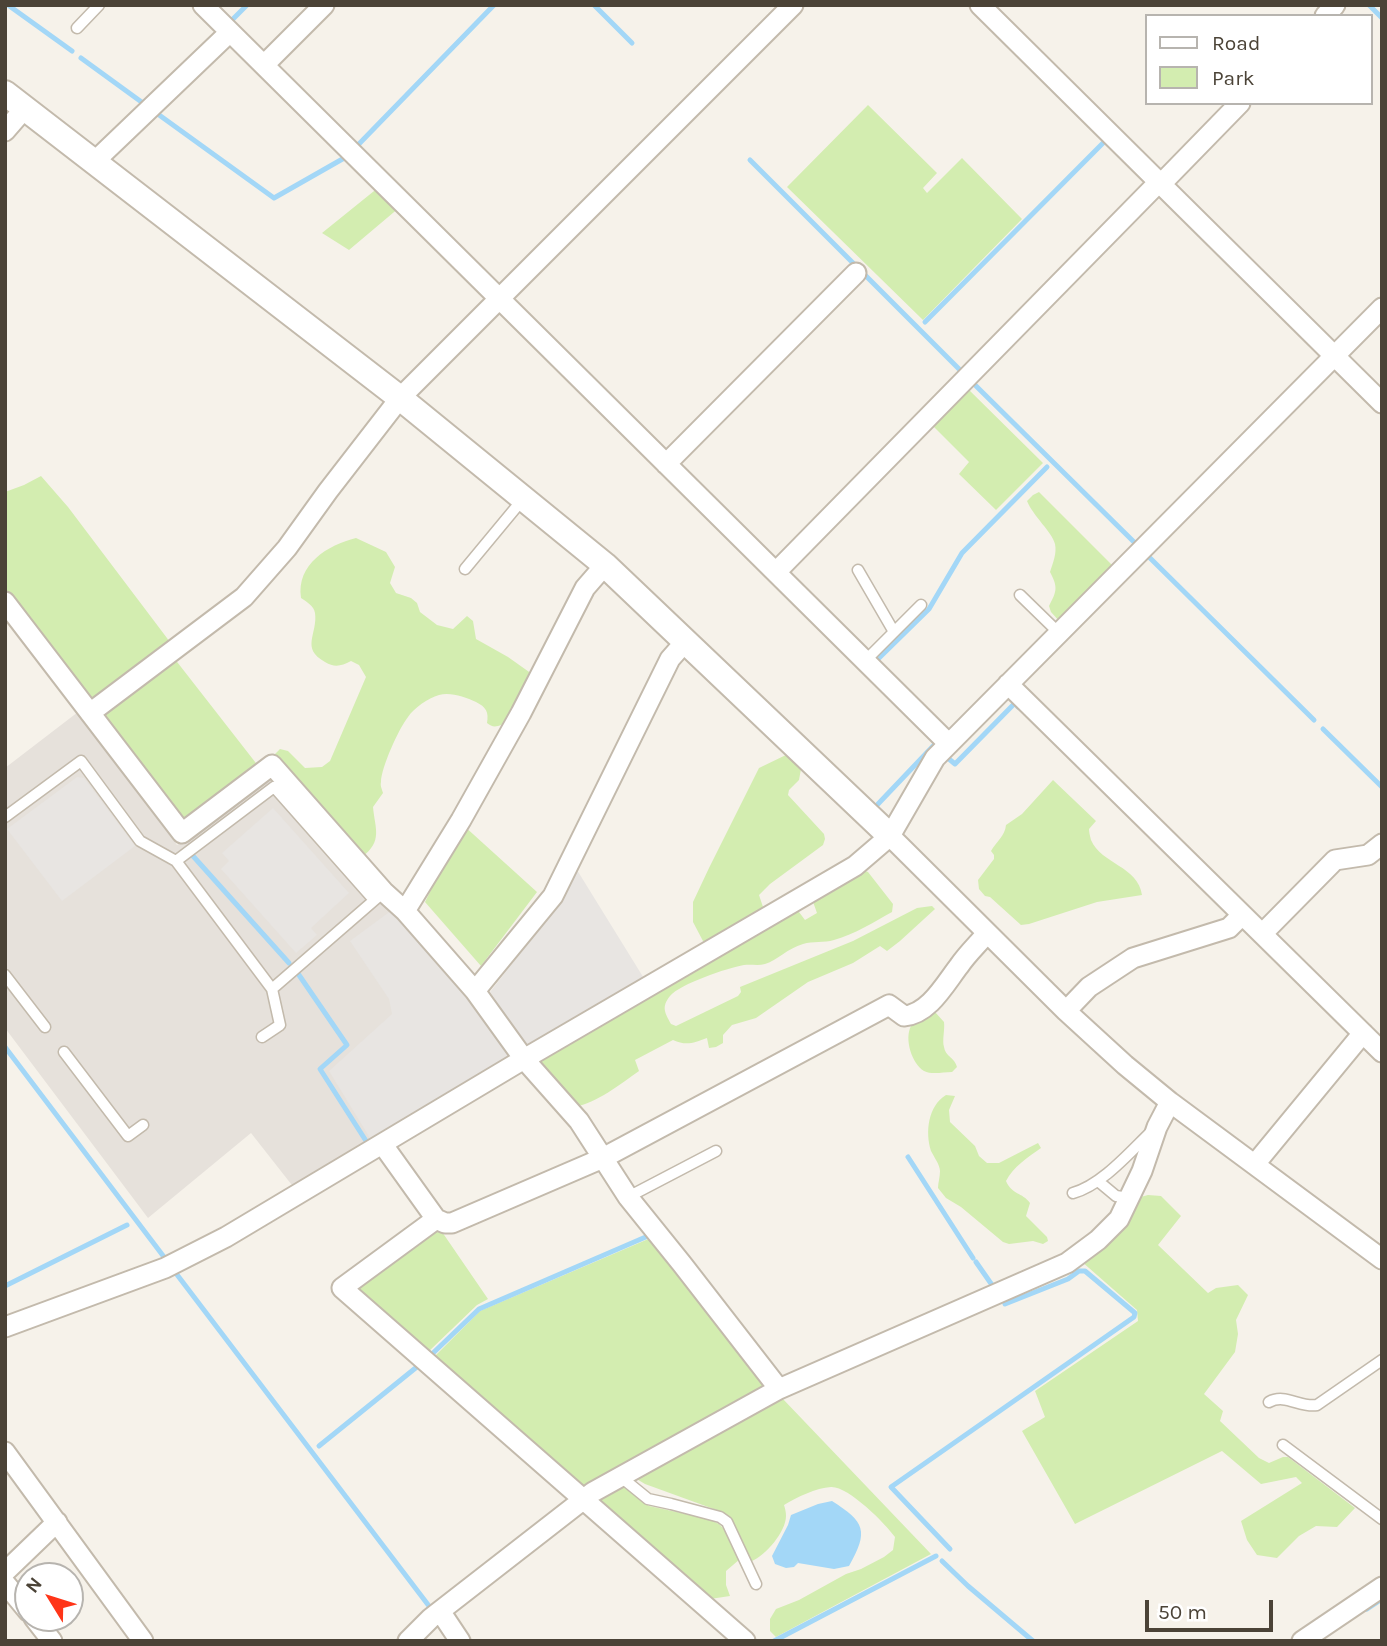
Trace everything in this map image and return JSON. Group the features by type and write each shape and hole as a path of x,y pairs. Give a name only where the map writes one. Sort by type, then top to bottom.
{"street":[{"path":"203,5 949,744"},
{"path":"264,65 324,5"},
{"path":"90,713 244,597 288,548 400,398 793,5"},
{"path":"980,5 1382,402"},
{"path":"94,162 230,32"},
{"path":"5,131 15,101 400,398 605,565 890,836 1066,1011 1125,1065 1170,1102 1382,1259"},
{"path":"776,572 1238,105"},
{"path":"666,464 856,273"},
{"path":"5,1327 165,1268 226,1237 855,866 890,836 935,758 1382,308"},
{"path":"405,911 461,820 521,713 585,588 605,565"},
{"path":"5,602 182,833 272,765 379,896 405,911 475,991 524,1059 579,1121 628,1197 779,1389"},
{"path":"475,991 553,897 670,659 685,642"},
{"path":"1008,684 1382,1052"},
{"path":"1262,934 1335,860 1368,856 1382,844"},
{"path":"1066,1011 1089,987 1133,958 1229,928 1242,915"},
{"path":"383,1145 436,1219 452,1223 603,1158 889,1005 904,1016 912,1016 938,996 959,965 987,933"},
{"path":"1255,1164 1363,1033"},
{"path":"408,1641 440,1611 583,1499 620,1477 779,1389 1066,1263 1098,1240 1119,1219 1170,1102"},
{"path":"436,1219 342,1288 745,1641"},
{"path":"5,1452 143,1641"},
{"path":"5,1572 57,1522"},
{"path":"1302,1641 1382,1587"},
{"path":"440,1611 460,1641"}],"lane":[{"path":"77,28 99,5"},
{"path":"465,569 523,498"},
{"path":"858,570 894,632"},
{"path":"1020,595 1059,633"},
{"path":"865,661 921,605"},
{"path":"5,817 81,761 140,841 176,861 272,989 280,1025 262,1037"},
{"path":"176,861 274,788 379,896 272,989"},
{"path":"5,975 45,1027"},
{"path":"64,1052 128,1136 143,1125"},
{"path":"1073,1193 1098,1181 1157,1127"},
{"path":"628,1197 716,1151"},
{"path":"1098,1181 1116,1196 1129,1198"},
{"path":"1269,1402 1276,1398 1309,1406 1317,1405 1382,1360"},
{"path":"1283,1445 1382,1519"},
{"path":"620,1477 648,1499 720,1517 727,1522 756,1584"}],"shaded area":[{"path":"78,712 177,845 266,779 274,779 392,910 512,1052 295,1189 251,1133 148,1218 5,1028 5,768"},
{"path":"77,777 84,778 135,846 62,901 7,829"},
{"path":"273,808 349,893 311,928 317,935 296,953 221,869 229,861 222,853"},
{"path":"577,870 645,980 528,1048 490,992 558,905"},
{"path":"392,910 466,994 513,1057 373,1143 329,1071 392,1014 389,999 350,941"}],"green space":[{"path":"868,105 937,173 923,188 927,193 962,158 1022,219 923,320 787,187"},
{"path":"379,187 400,207 349,250 322,233"},
{"path":"966,387 1043,463 996,510 959,474 969,462 930,423"},
{"path":"41,476 68,507 173,646 92,703 5,590 5,492"},
{"path":"1039,492 1114,567 1060,622 1049,606 1056,589 1050,572 1055,544 1027,501"},
{"path":"356,538 386,552 395,567 390,583 396,593 417,603 420,612 437,625 453,629 467,616 473,621 476,639 532,674 513,712 498,726 487,723 487,713 479,704 453,695 435,696 411,714 404,722 384,767 381,783 383,793 373,807 375,840 362,857 274,755 280,749 288,751 305,768 322,767 330,761 366,677 359,665 351,661 335,666 318,657 313,651 314,611 310,604 301,598 304,575 316,558 345,541"},
{"path":"174,658 259,767 186,823 99,716"},
{"path":"788,754 801,769 799,780 789,790 788,795 824,834 823,845 759,895 763,907 761,913 707,944 693,922 693,902 759,768"},
{"path":"1053,780 1096,821 1089,829 1091,840 1103,855 1134,878 1142,895 1097,902 1021,925 990,897 985,896 979,889 978,880 994,859 991,851 1006,825 1022,814"},
{"path":"463,825 537,892 481,966 425,902"},
{"path":"861,869 868,872 893,904 892,912 842,937 803,944 765,964 736,967 704,977 675,991 665,1007 671,1024 676,1026 738,996 740,987 853,941 917,908 932,906 935,909 887,951 880,946 853,963 808,982 756,1018 732,1025 723,1035 723,1043 716,1047 709,1048 707,1038 690,1043 673,1040 635,1060 639,1071 591,1102 575,1107 536,1065 540,1060 796,908 805,920 817,913 812,899"},
{"path":"928,1012 935,1012 944,1022 945,1050 957,1067 952,1072 924,1071 913,1057 909,1031 914,1022"},
{"path":"946,1095 955,1096 949,1110 950,1122 975,1146 979,1156 987,1163 999,1163 1038,1143 1041,1148 1017,1167 1006,1181 1011,1189 1030,1203 1026,1216 1048,1241 1043,1244 1033,1241 1009,1244 1003,1242 946,1198 938,1188 940,1169 931,1151 928,1128 935,1106"},
{"path":"1161,1196 1181,1216 1158,1245 1208,1293 1216,1288 1238,1285 1248,1295 1236,1320 1238,1334 1235,1352 1204,1394 1223,1411 1220,1421 1259,1458 1269,1463 1288,1457 1355,1508 1337,1527 1316,1526 1299,1536 1277,1558 1257,1555 1247,1540 1241,1521 1302,1483 1296,1477 1261,1484 1222,1451 1075,1524 1022,1431 1045,1417 1035,1391 1138,1321 1137,1310 1081,1261 1137,1198"},
{"path":"438,1226 488,1299 477,1305 427,1353 355,1287"},
{"path":"653,1237 767,1387 586,1486 579,1486 433,1358 480,1311"},
{"path":"782,1398 931,1554 776,1637 770,1631 770,1619 776,1609 884,1557 893,1550 895,1537 890,1531 866,1506 847,1492 838,1488 825,1488 807,1493 784,1505 785,1522 779,1536 752,1561 731,1520 722,1512 635,1478"},
{"path":"621,1485 649,1506 709,1519 724,1529 740,1559 726,1571 726,1585 730,1596 710,1599 596,1501"}],"water":[{"path":"832,1501 851,1515 860,1528 859,1544 849,1566 834,1569 798,1563 794,1567 786,1568 775,1564 772,1556 791,1515"}],"waterway":[{"path":"8,5 72,51"},
{"path":"230,22 247,5"},
{"path":"356,147 494,5"},
{"path":"594,5 632,43"},
{"path":"1369,5 1382,18"},
{"path":"81,58 147,106"},
{"path":"155,112 274,198 346,157"},
{"path":"925,322 1107,139"},
{"path":"750,160 963,373"},
{"path":"973,383 1136,544"},
{"path":"879,665 877,660 929,609 962,553 1047,467"},
{"path":"1149,557 1314,720"},
{"path":"949,759 955,764 1015,703 1018,707"},
{"path":"1323,729 1382,787"},
{"path":"878,804 936,743"},
{"path":"193,856 289,963"},
{"path":"299,975 347,1045 320,1069 368,1144"},
{"path":"5,1047 164,1257"},
{"path":"908,1157 973,1258"},
{"path":"5,1286 127,1225"},
{"path":"431,1355 479,1309 648,1236"},
{"path":"976,1262 992,1285"},
{"path":"950,1549 891,1487 1134,1317 1135,1313 1085,1271 1079,1271 1068,1279 1005,1304"},
{"path":"175,1272 429,1606"},
{"path":"319,1446 418,1366"},
{"path":"774,1641 936,1556"},
{"path":"942,1561 1033,1641"},
{"path":"1367,1609 1382,1599"}]}
